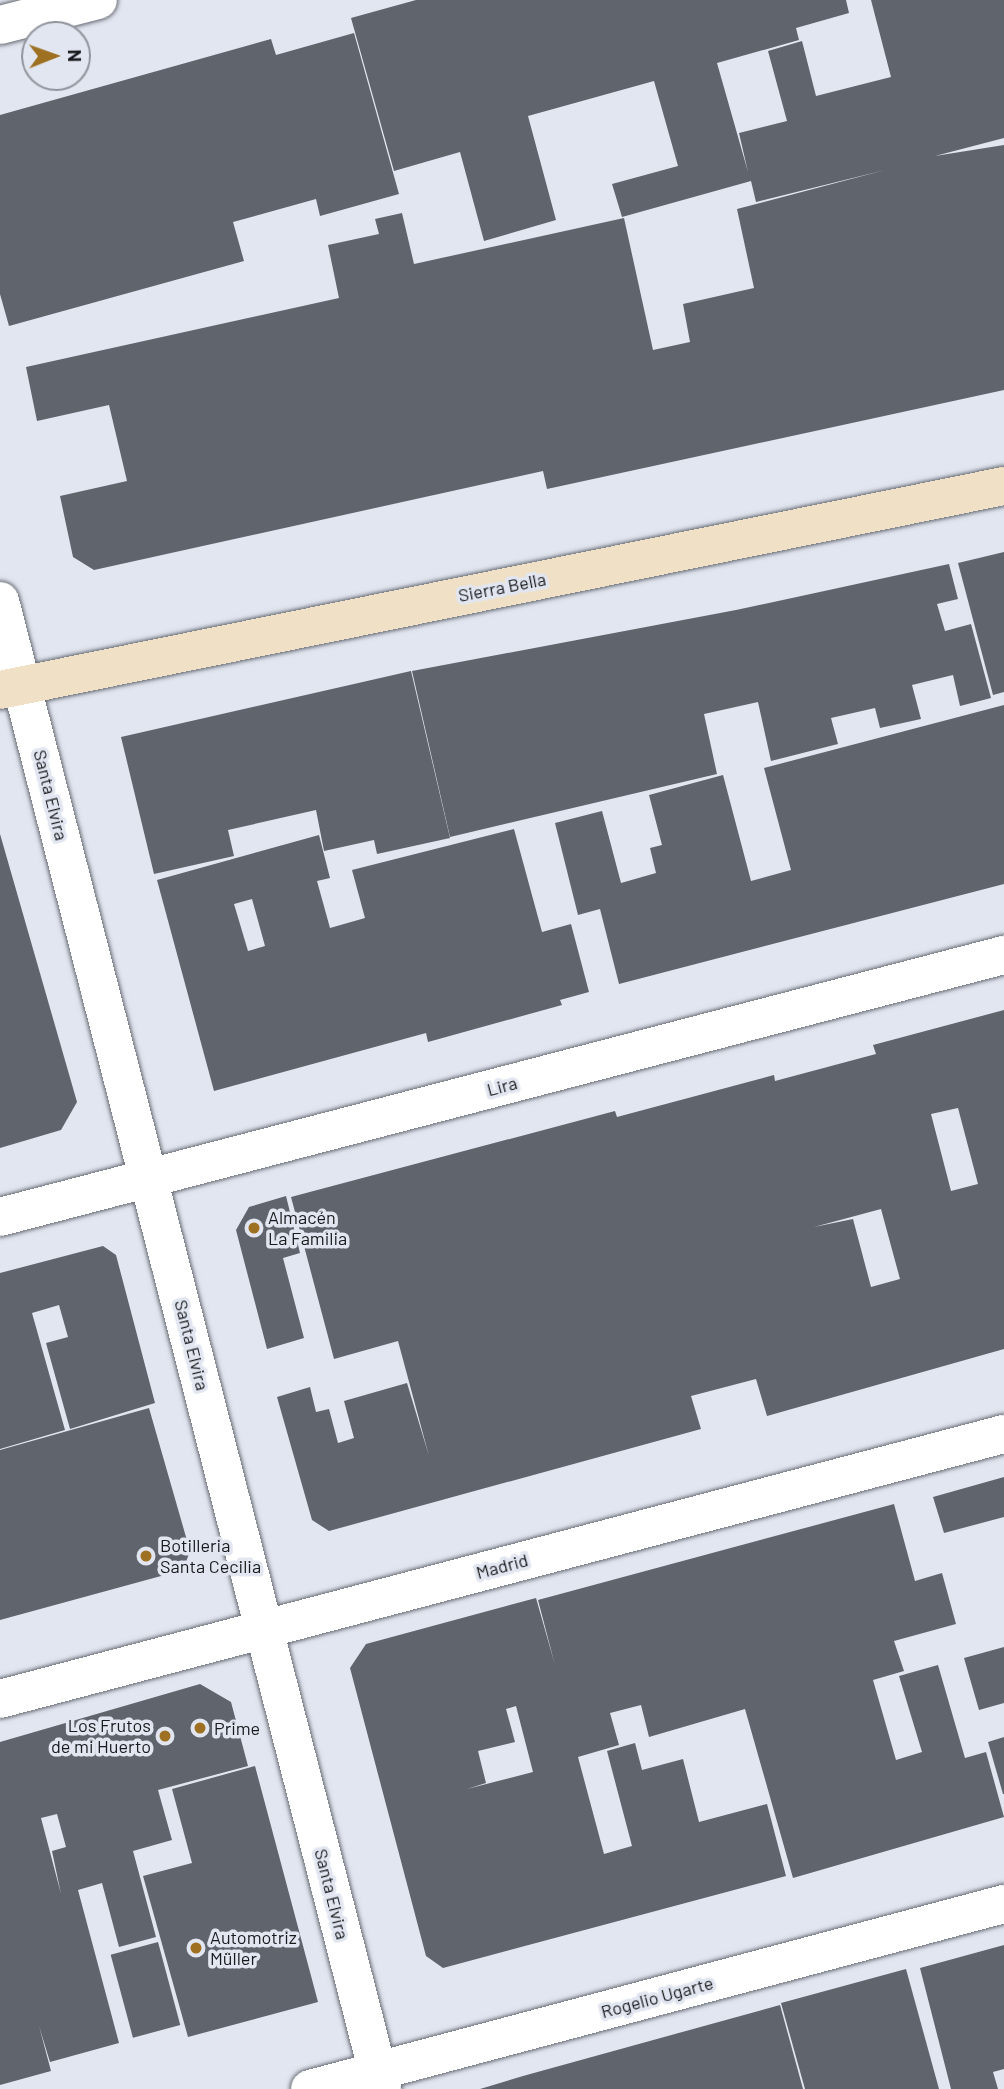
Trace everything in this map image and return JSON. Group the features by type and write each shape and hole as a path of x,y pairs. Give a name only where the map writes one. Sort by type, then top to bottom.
{"main road":[{"name":"Sierra Bella","path":"11,687 1004,486"}],"street":[{"path":"0,25 98,0"},
{"name":"Santa Elvira","path":"0,601 11,687 149,1178 380,2080"},
{"name":"Lira","path":"0,1217 1004,955"},
{"name":"Madrid","path":"0,1699 1004,1434"},
{"name":"Rogelio Ugarte","path":"310,2089 380,2080 1004,1904"}],"building":[{"path":"416,0 846,0 849,13 796,28 799,40 717,63 748,172 739,133 787,121 768,51 802,41 816,96 891,77 871,0 1004,0 1004,138 935,156 1004,145 1004,390 547,489 543,471 94,570 73,557 60,496 127,481 109,405 37,421 26,367 339,298 328,245 379,234 375,219 402,213 414,264 624,218 653,350 690,342 683,304 754,288 737,209 885,170 756,202 751,181 622,217 612,184 678,166 654,81 528,116 556,220 484,241 460,152 394,171 351,18"},
{"path":"354,33 399,194 320,216 316,199 233,222 244,261 9,326 0,294 0,115 271,39 276,55"},
{"path":"1004,552 1004,692 993,695 958,563"},
{"path":"949,564 958,599 937,604 945,631 971,624 991,698 960,706 953,675 912,685 921,719 880,728 875,708 831,718 838,744 771,761 758,702 704,714 717,774 450,837 412,671 736,610"},
{"path":"411,671 450,838 377,854 374,840 324,851 316,810 228,830 234,856 154,874 121,737"},
{"path":"1004,705 1004,884 619,984 600,909 578,915 555,823 602,811 621,883 656,873 650,848 662,845 649,795 723,775 751,881 791,870 764,768"},
{"path":"514,829 542,932 571,924 589,992 560,1000 562,1005 428,1042 426,1033 214,1091 157,880 319,835 330,878 317,881 330,928 365,918 352,870","holes":["252,899 265,946 248,951 234,904"]},
{"path":"0,834 77,1102 61,1130 0,1148"},
{"path":"1004,1010 1004,1349 767,1416 756,1379 691,1396 701,1429 329,1531 312,1520 277,1397 310,1387 316,1412 329,1409 338,1443 354,1438 344,1401 407,1383 429,1456 398,1341 334,1359 291,1197 615,1111 617,1117 774,1075 775,1081 876,1054 873,1045","holes":["958,1108 978,1184 951,1191 931,1114","881,1209 900,1279 871,1287 853,1219 814,1227"]},
{"path":"286,1196 300,1253 283,1258 304,1338 267,1349 236,1230 249,1207"},
{"path":"103,1246 116,1255 155,1403 70,1429 46,1343 68,1337 59,1305 32,1313 65,1430 0,1449 0,1273"},
{"path":"149,1408 190,1551 183,1570 0,1620 0,1450"},
{"path":"1004,1477 1004,1517 944,1533 933,1497"},
{"path":"894,1504 915,1581 942,1573 956,1624 894,1641 904,1671 873,1680 896,1760 922,1752 899,1676 938,1665 965,1758 986,1752 1004,1817 793,1878 745,1709 649,1737 641,1705 610,1713 619,1745 578,1757 604,1854 632,1846 607,1751 635,1743 642,1770 683,1759 699,1822 767,1804 786,1876 443,1968 426,1956 350,1668 366,1644 536,1598 555,1665 538,1600","holes":["516,1706 533,1772 467,1789 486,1783 478,1751 515,1742 506,1709"]},
{"path":"1004,1647 1004,1703 979,1710 964,1658"},
{"path":"200,1684 231,1702 248,1766 158,1790 172,1840 133,1851 156,1937 119,1947 102,1883 78,1890 119,2043 50,2062 39,2026 51,2071 0,2085 0,1742","holes":["57,1814 66,1847 52,1851 61,1894 41,1818"]},
{"path":"1004,1737 1004,1794 1003,1794 988,1742"},
{"path":"255,1766 318,2002 188,2037 143,1876 192,1863 172,1789"},
{"path":"158,1942 180,2025 133,2038 111,1955"},
{"path":"1004,1945 1004,2069 993,2072 998,2089 951,2089 920,1968"},
{"path":"906,1969 939,2089 805,2089 781,2003"},
{"path":"780,2005 803,2089 480,2089 523,2076"}],"place":[{"name":"Almacén La Familia","path":"254,1228"},
{"name":"Botilleria Santa Cecilia","path":"146,1556"},
{"name":"Prime","path":"200,1728"},
{"name":"Los Frutos de mi Huerto","path":"165,1736"},
{"name":"Automotriz Müller","path":"196,1948"}]}
